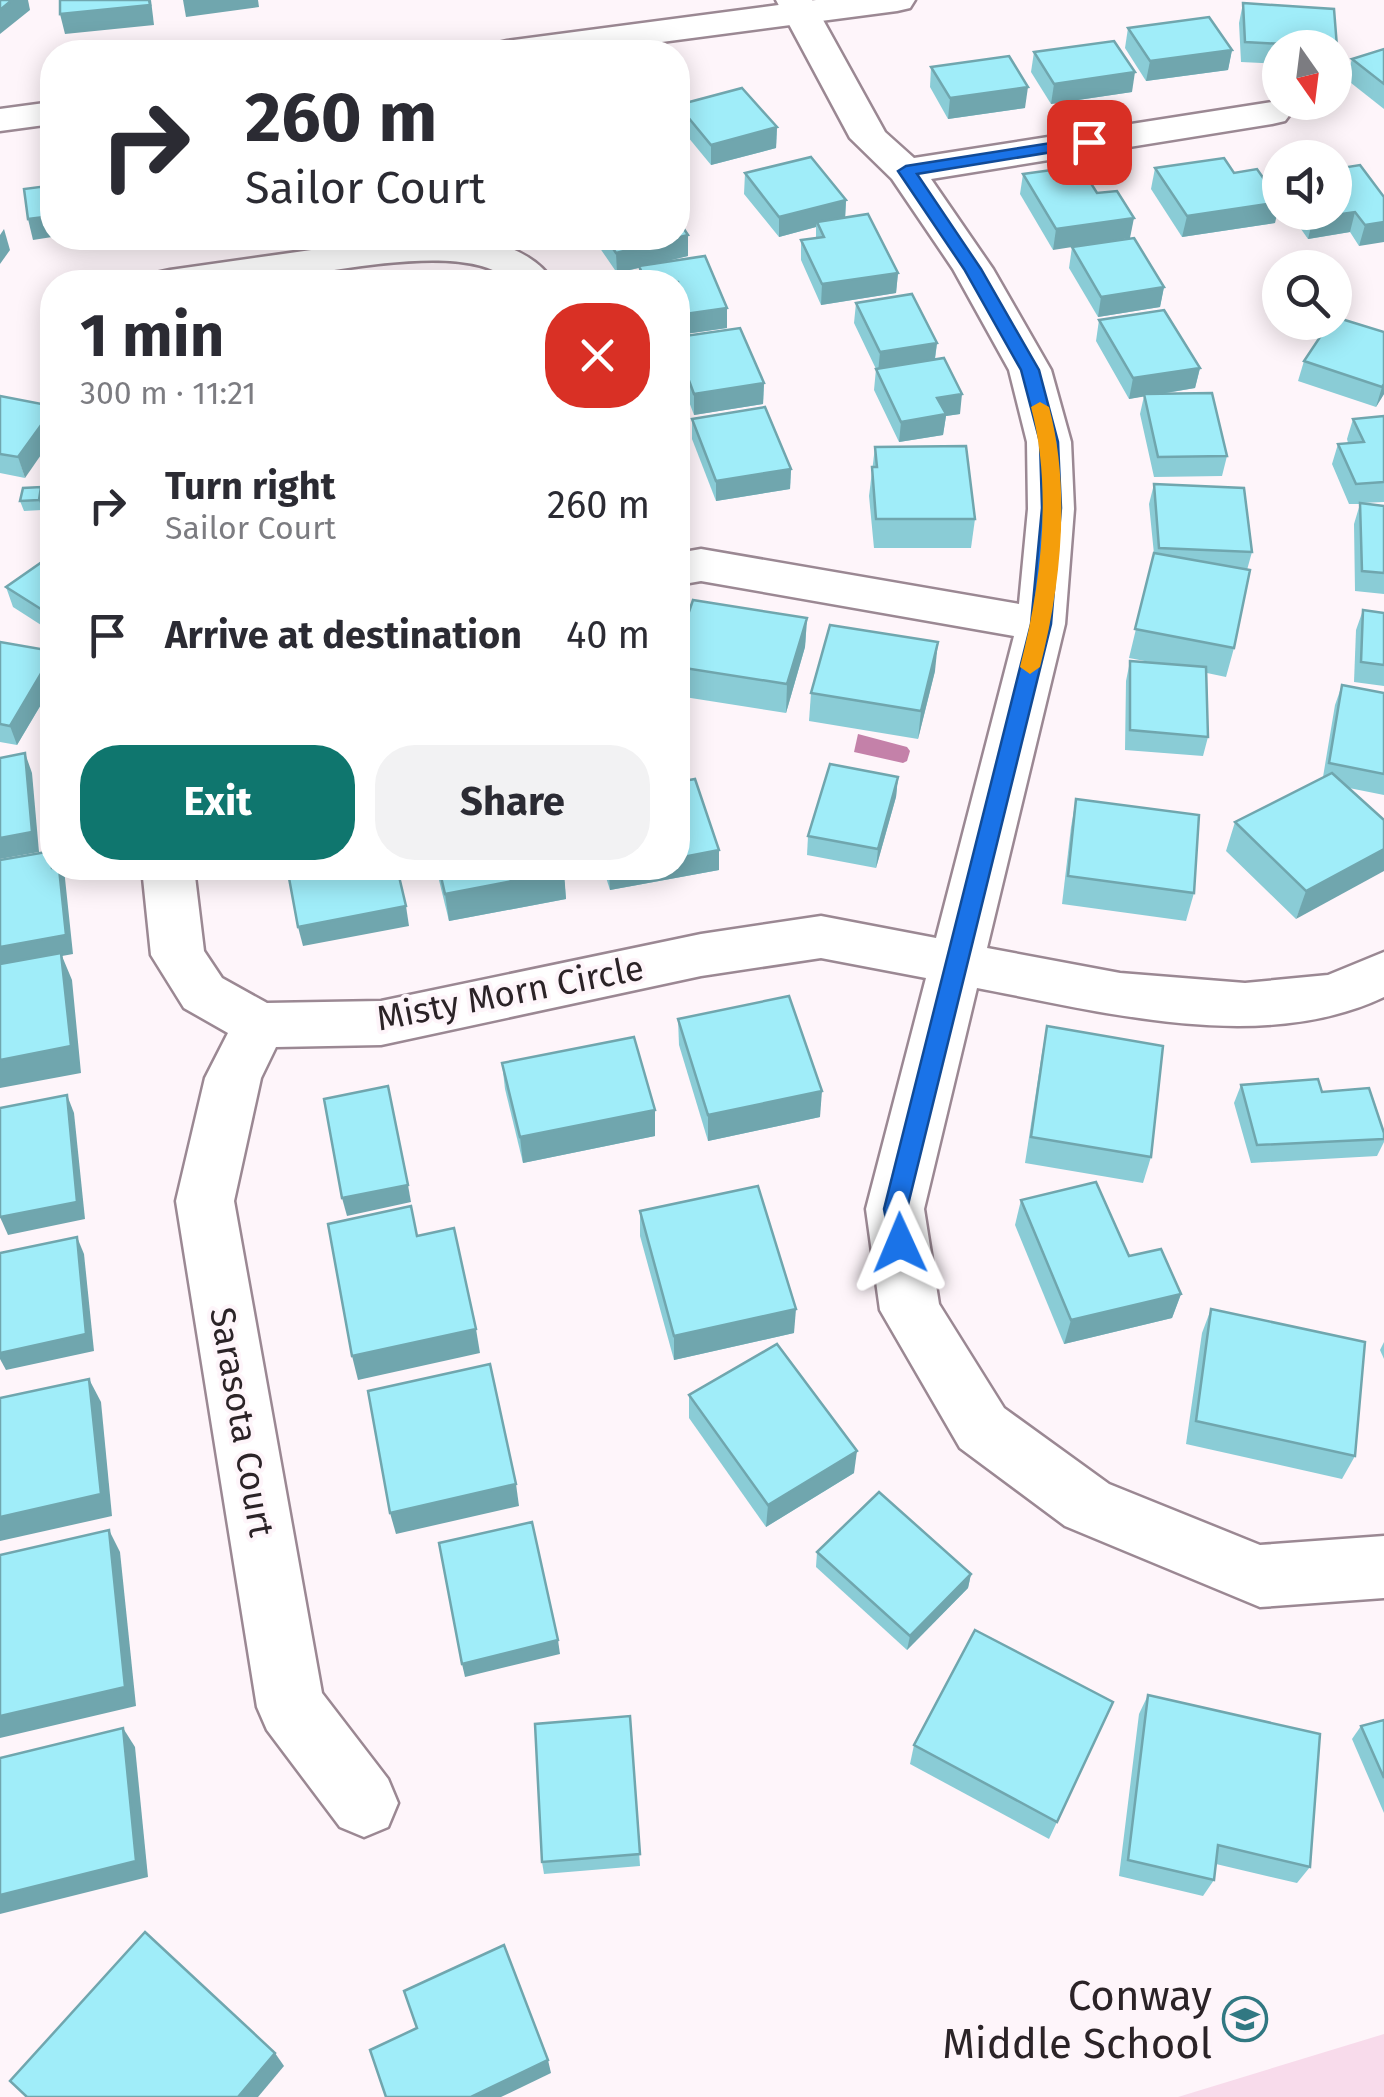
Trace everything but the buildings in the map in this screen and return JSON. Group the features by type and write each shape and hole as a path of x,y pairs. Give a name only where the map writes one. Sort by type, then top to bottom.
{"street":[{"path":"584,40 797,7 897,0"},
{"path":"797,7 868,138 906,171 973,269 1030,370 1049,442 1051,508 1041,624 896,1209 910,1310 982,1428 1086,1505 1260,1576 1384,1567"},
{"path":"0,120 40,115"},
{"path":"906,171 1262,115"},
{"path":"255,270 396,250"},
{"path":"470,250 521,270"},
{"path":"690,567 702,565 1041,624"},
{"path":"169,880 178,955 203,993 259,1025"},
{"name":"Misty Morn Circle","path":"259,1025 382,1022 700,954 820,937 1120,994 1244,1006 1335,996 1384,973"},
{"name":"Sarasota Court","path":"259,1025 233,1078 204,1202 291,1707 364,1803"}],"shaded area":[{"path":"858,734 907,747 907,761 854,752"},
{"path":"1384,2034 1384,2097 1178,2097"}],"slow traffic":[{"path":"1030,667 1041,624 1051,508 1049,442 1040,407"}],"place":[{"name":"Conway Middle School","path":"1245,2019"}],"route":[{"path":"900,1243 896,1209 1041,624 1051,508 1049,442 1030,370 973,269 906,171 1089,142"}]}
